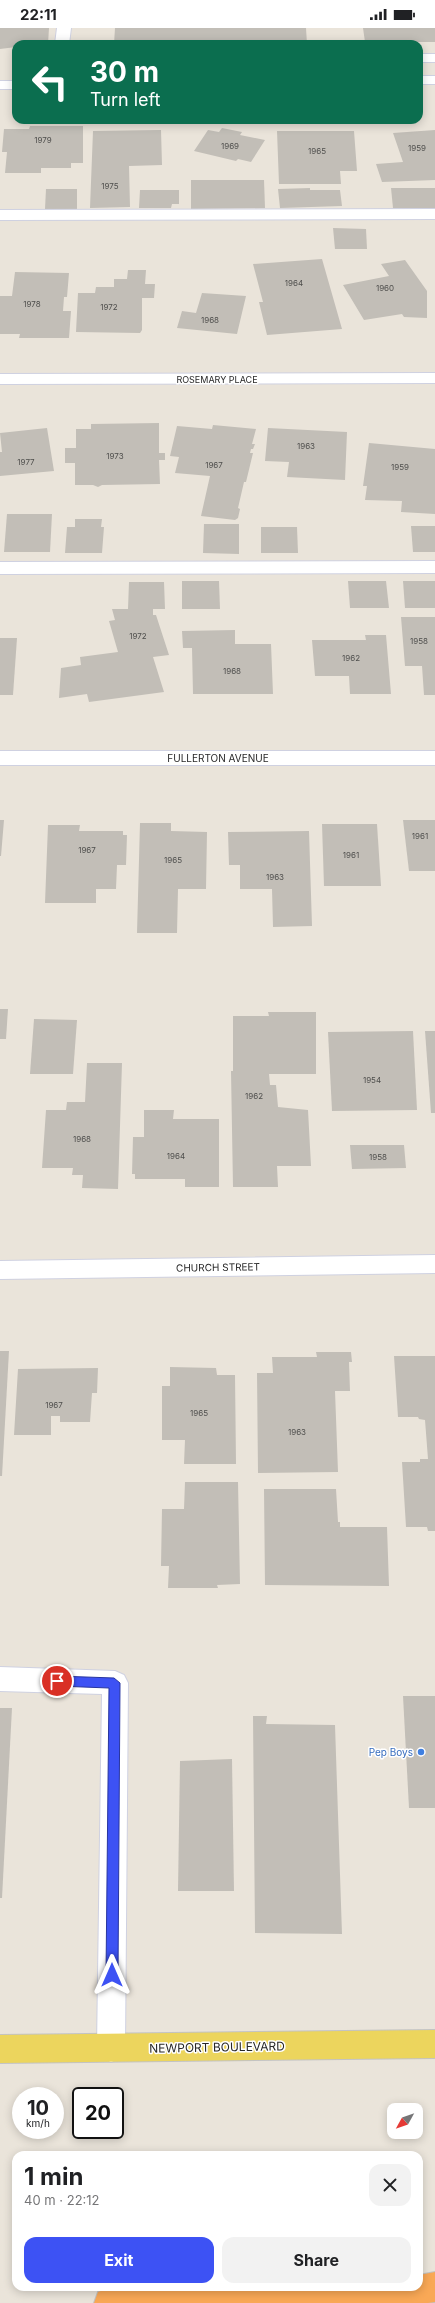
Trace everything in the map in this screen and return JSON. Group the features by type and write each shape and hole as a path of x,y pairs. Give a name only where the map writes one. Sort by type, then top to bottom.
{"highway":[{"path":"423,2289 435,2287"},
{"path":"109,2303 343,2302 410,2291"}],"main road":[{"name":"NEWPORT BOULEVARD","path":"0,2049 435,2044"}],"street":[{"path":"62,40 64,28"},
{"path":"423,58 435,58"},
{"path":"423,80 435,80"},
{"path":"0,85 12,85"},
{"path":"0,215 435,214"},
{"name":"ROSEMARY PLACE","path":"0,379 435,378"},
{"path":"0,568 435,567"},
{"name":"FULLERTON AVENUE","path":"0,758 435,758"},
{"name":"CHURCH STREET","path":"0,1270 435,1264"},
{"path":"0,1678 114,1683 111,2048"}],"building":[{"path":"0,28 49,28 48,40 12,40 12,48 0,49"},
{"path":"115,28 306,28 307,40 114,40"},
{"path":"363,28 435,28 435,42 423,42 423,40 365,40"},
{"path":"30,126 83,126 83,163 71,163 71,168 41,168 41,173 5,173 7,152 2,152 4,129 29,129"},
{"path":"222,128 242,132 240,135 265,140 251,162 238,159 236,161 194,151 208,130 219,132"},
{"path":"161,130 162,165 129,166 130,207 90,208 93,131"},
{"path":"435,130 435,180 382,182 376,164 403,162 393,133"},
{"path":"277,131 354,131 357,171 340,171 341,184 279,184"},
{"path":"191,180 264,180 265,208 191,209"},
{"path":"310,188 310,190 340,190 342,206 280,208 278,189"},
{"path":"391,188 435,188 435,208 393,208"},
{"path":"46,189 77,189 77,209 45,209"},
{"path":"140,190 179,190 179,204 172,204 171,208 139,208"},
{"path":"333,228 366,229 367,249 335,249"},
{"path":"322,259 342,329 267,335 259,302 263,302 253,264"},
{"path":"405,260 427,291 427,318 404,317 402,314 364,320 343,285 389,276 381,264"},
{"path":"128,270 146,270 145,284 155,284 154,298 142,298 142,330 140,333 76,332 78,293 95,293 96,287 114,287 114,279 127,279"},
{"path":"15,272 69,273 67,297 64,297 63,311 71,311 69,338 19,338 20,334 0,334 0,296 12,296"},
{"path":"202,293 246,296 237,334 177,328 182,311 196,313"},
{"path":"159,423 159,453 165,453 165,460 159,460 160,484 102,485 98,487 93,485 75,485 75,463 65,463 65,448 76,448 76,429 91,429 91,424"},
{"path":"213,425 256,429 252,444 255,444 250,453 253,453 238,508 240,509 238,518 235,520 201,516 210,476 175,473 179,457 170,456 177,426 212,429"},
{"path":"47,428 54,471 0,476 0,452 2,452 0,433"},
{"path":"268,428 347,432 345,480 287,477 289,462 265,461"},
{"path":"369,443 435,449 435,514 401,512 402,501 365,500 367,486 363,486"},
{"path":"7,514 52,514 50,552 4,552"},
{"path":"75,519 102,519 101,527 104,527 102,553 65,553 67,527 75,527"},
{"path":"204,524 239,524 239,554 203,553"},
{"path":"411,526 435,526 435,552 413,552"},
{"path":"261,527 297,527 298,553 261,553"},
{"path":"182,581 219,581 220,609 182,609"},
{"path":"348,581 386,581 389,608 350,608"},
{"path":"403,581 435,581 435,608 405,608"},
{"path":"129,582 164,582 165,609 153,609 153,615 156,615 169,655 153,657 164,692 89,702 87,694 59,698 61,668 81,665 80,657 118,652 109,621 115,620 112,609 128,609"},
{"path":"401,617 435,617 435,695 424,695 422,666 405,666"},
{"path":"235,630 235,644 271,644 273,694 193,694 192,648 183,648 182,631"},
{"path":"365,635 386,635 391,694 350,694 349,676 315,676 312,640 366,640"},
{"path":"0,638 17,638 13,695 0,695"},
{"path":"0,820 4,820 1,856 0,856"},
{"path":"403,820 435,820 435,871 409,871"},
{"path":"140,823 171,823 171,831 207,832 206,889 178,889 177,933 137,933"},
{"path":"322,824 377,824 381,886 324,886"},
{"path":"48,825 80,825 79,831 123,831 123,835 127,835 126,865 117,865 116,889 96,889 96,903 45,903"},
{"path":"309,831 312,926 273,927 272,889 240,889 240,865 229,865 228,832"},
{"path":"0,1009 8,1009 6,1039 0,1039"},
{"path":"268,1012 316,1012 316,1074 269,1074 270,1085 276,1085 278,1107 308,1110 311,1166 277,1166 278,1187 233,1187 231,1071 233,1071 233,1016 269,1016"},
{"path":"34,1019 77,1020 73,1074 30,1074"},
{"path":"413,1031 417,1110 332,1111 328,1032"},
{"path":"425,1031 435,1031 435,1113 431,1113"},
{"path":"87,1063 122,1063 118,1189 82,1188 83,1175 72,1175 73,1168 42,1168 46,1110 66,1110 67,1102 85,1102"},
{"path":"144,1110 174,1110 173,1119 219,1119 219,1187 185,1187 185,1179 135,1179 135,1174 132,1174 133,1137 144,1137"},
{"path":"350,1145 404,1145 406,1168 352,1169"},
{"path":"0,1351 9,1351 2,1476 0,1476"},
{"path":"316,1352 351,1352 352,1362 349,1362 350,1391 335,1391 338,1472 258,1473 257,1373 273,1373 272,1357 317,1357"},
{"path":"394,1356 435,1356 435,1531 428,1531 427,1527 406,1527 402,1462 420,1462 420,1459 428,1459 425,1420 419,1419 418,1417 398,1417"},
{"path":"170,1367 216,1368 217,1375 235,1375 236,1464 184,1464 185,1440 162,1440 162,1386 170,1386"},
{"path":"98,1368 97,1393 92,1393 90,1422 60,1422 60,1416 51,1416 51,1435 14,1435 18,1369"},
{"path":"185,1482 238,1482 240,1584 217,1585 218,1588 168,1588 169,1566 161,1566 162,1509 184,1509"},
{"path":"264,1489 336,1489 338,1522 340,1522 340,1527 387,1527 389,1586 265,1585"},
{"name":"Pep Boys","path":"403,1696 435,1696 435,1808 409,1808"},
{"path":"0,1708 12,1708 2,1898 0,1898"},
{"path":"253,1716 267,1716 266,1724 335,1725 342,1934 255,1933"},
{"path":"232,1759 234,1891 178,1891 180,1761"}],"place":[{"name":"Pep Boys","path":"421,1752"}],"route":[{"path":"57,1681 114,1683 112,1975"}]}
